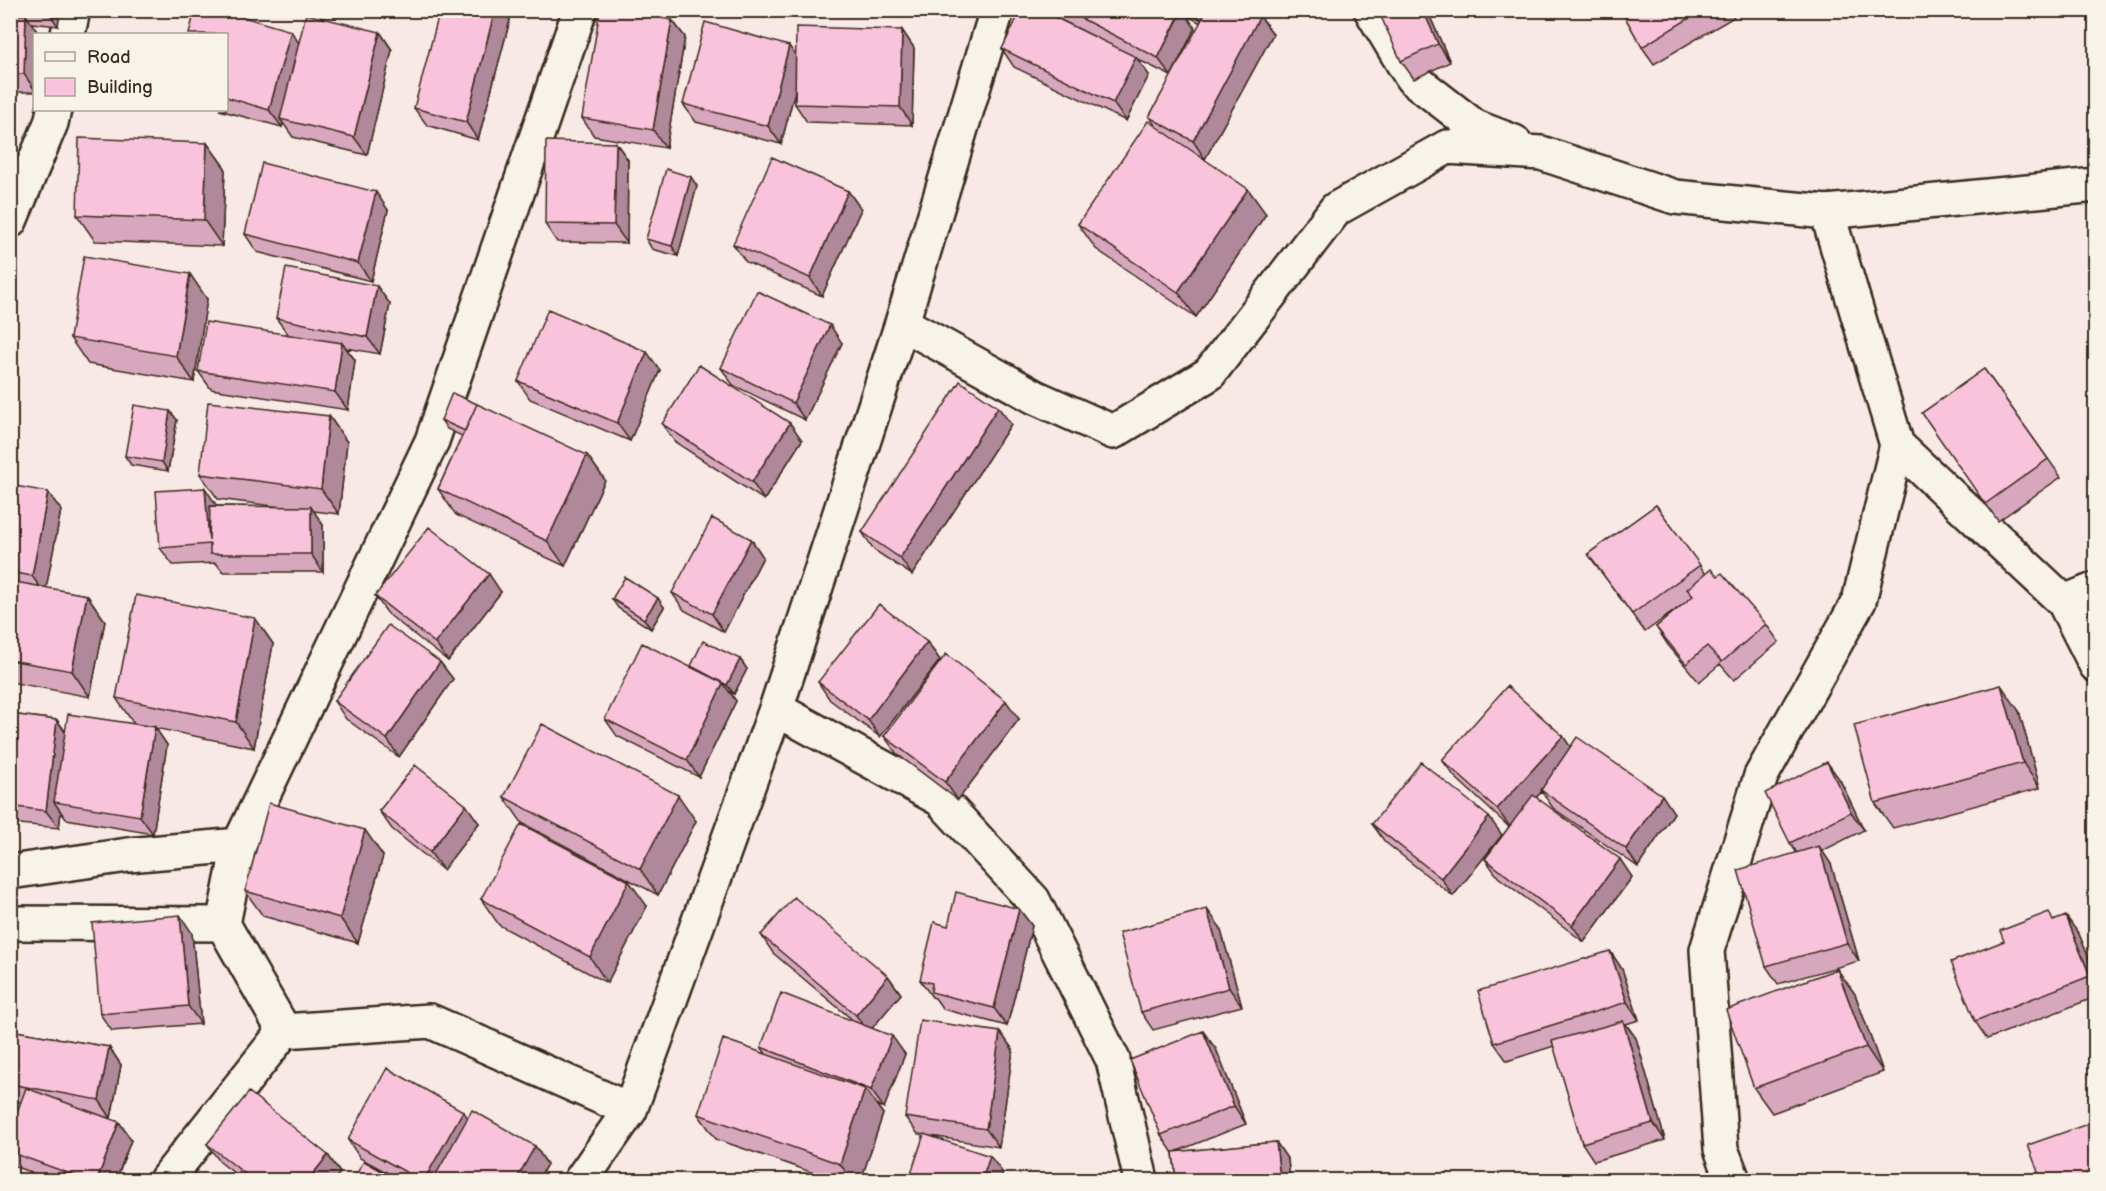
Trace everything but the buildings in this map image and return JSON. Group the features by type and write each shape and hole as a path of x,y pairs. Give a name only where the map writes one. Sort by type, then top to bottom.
{"street":[{"path":"68,33 73,10"},
{"path":"284,1031 223,924 239,845 432,441 580,10"},
{"path":"581,1180 630,1110 776,709 902,323 997,10"},
{"path":"1371,10 1412,78 1475,127 1541,153 1675,197 1827,212 2096,185"},
{"path":"10,221 51,123 54,111"},
{"path":"902,323 1035,398 1113,432 1209,374 1336,209 1447,147 1541,153"},
{"path":"1827,212 1898,445 2064,602 2096,665"},
{"path":"1733,1180 1721,1149 1707,950 1761,776 1859,601 1898,445"},
{"path":"2064,602 2096,589"},
{"path":"776,709 940,799 1033,900 1113,1060 1141,1180"},
{"path":"10,872 128,855 239,845"},
{"path":"10,923 223,924"},
{"path":"166,1180 284,1031 430,1021 630,1110"}]}
